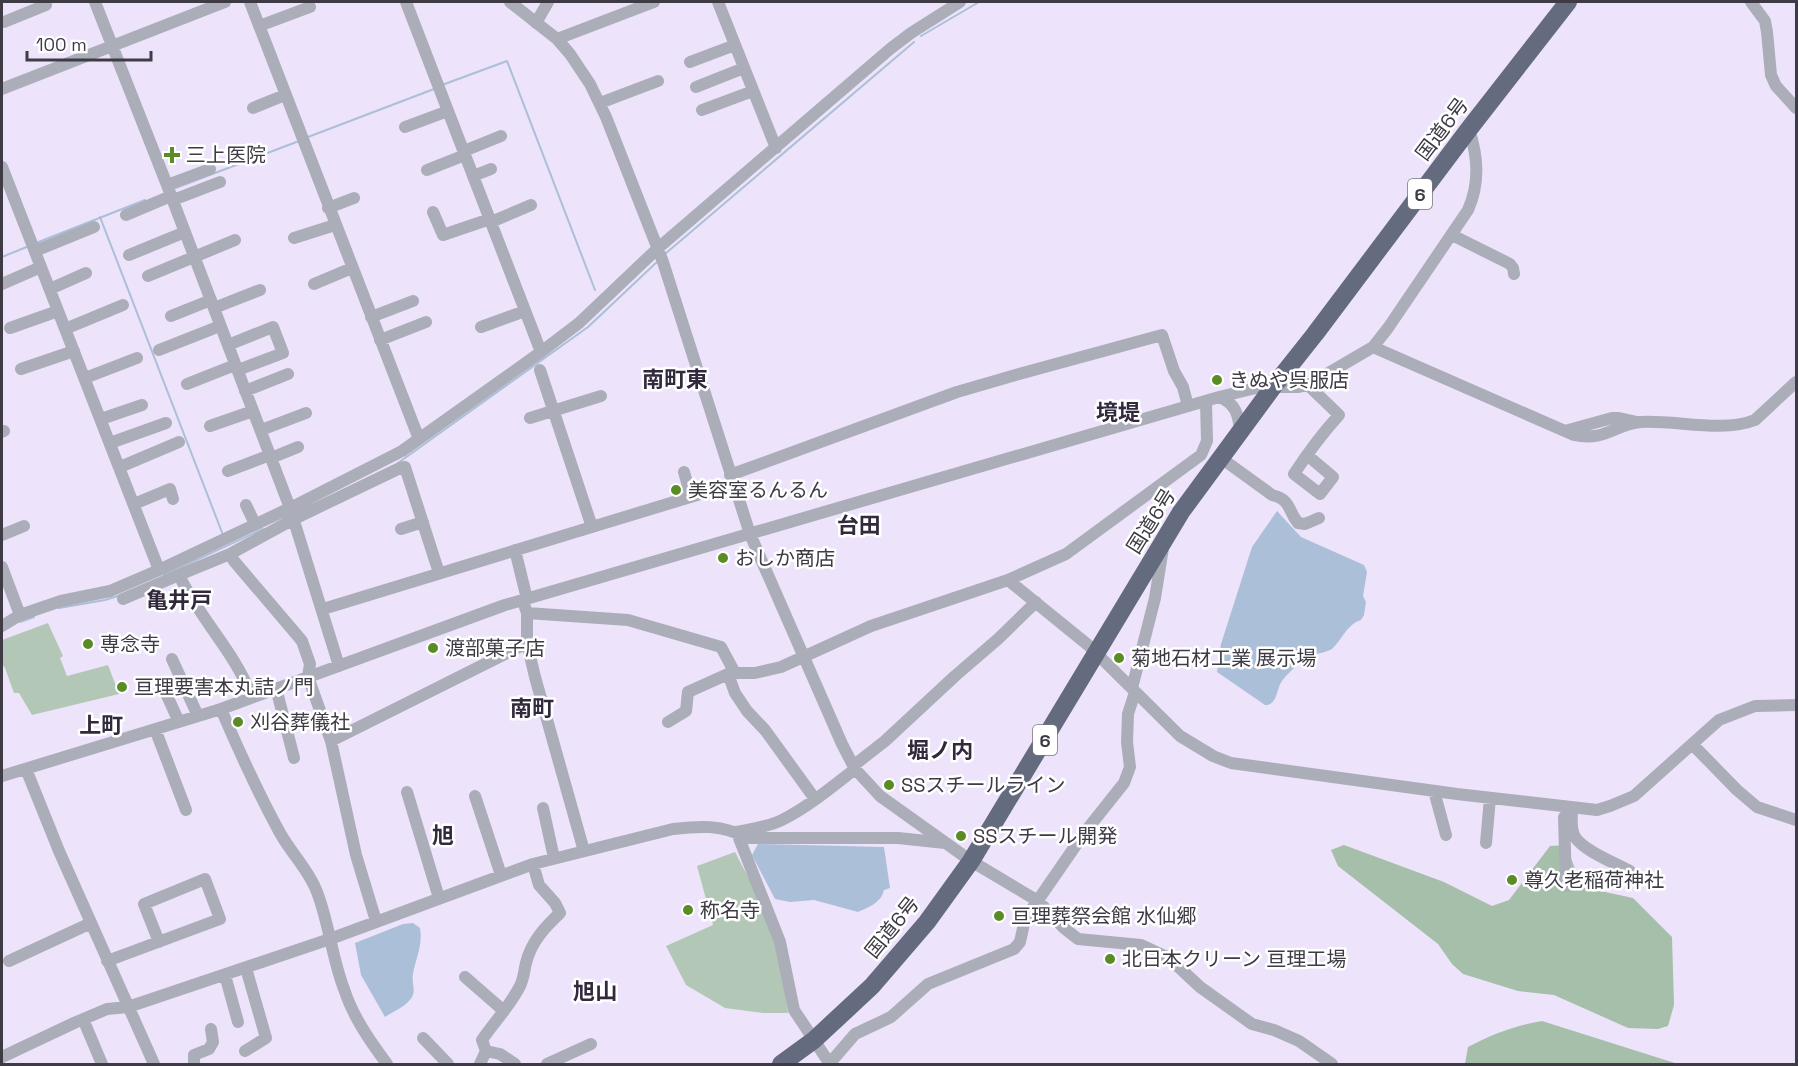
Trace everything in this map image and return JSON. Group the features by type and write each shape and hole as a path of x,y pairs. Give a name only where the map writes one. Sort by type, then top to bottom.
{"highway":[{"name":"国道6号","path":"781,1065 814,1040 872,986 927,922 971,861 1181,512 1273,387 1568,2"}],"street":[{"path":"4,22 46,5 45,2"},
{"path":"95,2 292,514 339,666"},
{"path":"2,89 225,2"},
{"path":"250,2 419,439"},
{"path":"406,2 541,352"},
{"path":"510,2 557,39 570,54 600,103 663,262 750,534 854,767 880,795 901,812 971,861 1038,901 1078,939 1141,945 1169,958 1200,987 1252,1024 1274,1030 1299,1041 1332,1065"},
{"path":"537,22 548,2"},
{"path":"557,39 654,2"},
{"path":"718,2 776,148"},
{"path":"123,599 230,554 292,514 419,439 541,352 579,323 657,249 910,33 960,2"},
{"path":"1751,2 1765,21 1771,75 1776,86 1797,108"},
{"path":"259,26 309,7"},
{"path":"690,62 735,45"},
{"path":"696,87 744,68"},
{"path":"600,103 658,81"},
{"path":"702,110 753,91"},
{"path":"253,108 285,95"},
{"path":"405,127 448,111"},
{"path":"2,776 221,709 525,599 1219,397 1260,387 1308,385 1373,347 1468,210 1475,194 1476,158 1469,129"},
{"path":"427,170 501,136"},
{"path":"126,214 170,194 210,169"},
{"path":"473,176 491,169"},
{"path":"3,172 159,570"},
{"path":"170,194 220,182"},
{"path":"328,208 354,198"},
{"path":"434,212 443,235 491,221 531,205"},
{"path":"294,238 335,225"},
{"path":"35,251 94,227"},
{"path":"129,255 185,232"},
{"path":"1452,235 1510,264 1514,274"},
{"path":"148,276 235,240"},
{"path":"2,284 41,267"},
{"path":"314,284 352,268"},
{"path":"50,289 86,273"},
{"path":"171,316 260,290"},
{"path":"371,317 413,301"},
{"path":"65,329 123,305"},
{"path":"481,327 525,310"},
{"path":"9,328 58,311"},
{"path":"380,340 426,322"},
{"path":"159,350 220,326"},
{"path":"187,384 283,353 273,327 228,345"},
{"path":"323,609 691,497 957,393 1162,335 1174,371 1183,387 1188,406"},
{"path":"1373,347 1565,431 1585,437 1603,435 1638,422 1709,425 1747,423 1755,420 1797,382"},
{"path":"21,369 74,351"},
{"path":"85,378 137,358"},
{"path":"540,370 592,527"},
{"path":"246,391 288,374"},
{"path":"1307,455 1318,438 1339,415 1308,385"},
{"path":"530,418 601,396"},
{"path":"1219,397 1234,406 1239,417 1240,433"},
{"path":"668,722 686,711 688,692 732,674 755,673 781,668 871,626 1008,580 1066,554 1201,455 1207,441 1206,401"},
{"path":"101,419 142,405"},
{"path":"210,426 253,411"},
{"path":"261,430 306,413"},
{"path":"110,443 166,423"},
{"path":"120,467 179,442"},
{"path":"228,471 298,447"},
{"path":"1221,458 1272,495 1287,502 1298,523 1305,524 1319,518"},
{"path":"2,626 20,615 61,601 110,591 255,524 292,514 405,467 439,573"},
{"path":"684,472 691,497"},
{"path":"134,504 170,489 173,499"},
{"path":"246,505 255,524"},
{"path":"401,529 423,522"},
{"path":"2,535 24,526"},
{"path":"736,832 780,942 794,1011 830,1064 855,1034 891,1017 928,984 1014,949 1020,942 1025,919 1085,832 1124,783 1130,767 1127,742 1128,714 1155,598 1164,541"},
{"path":"515,550 527,613 527,643 584,851"},
{"path":"230,554 302,641 310,664 308,677 331,741 356,855 376,921"},
{"path":"2,567 4,580 20,615"},
{"path":"180,575 198,609 227,649 252,697"},
{"path":"1008,580 1097,654 1180,735 1213,756 1231,763 1434,791 1597,810 1635,796 1719,720 1755,706 1797,705"},
{"path":"736,832 781,821 815,799 885,741 1036,602"},
{"path":"527,613 628,620 721,647 732,674 735,693 815,799"},
{"path":"331,741 527,643"},
{"path":"172,659 198,716"},
{"path":"276,688 294,758"},
{"path":"164,689 179,722"},
{"path":"221,709 249,772 281,835 317,890 343,988 368,1039 387,1065"},
{"path":"155,729 186,810"},
{"path":"1693,745 1757,807 1797,820"},
{"path":"26,769 107,961 154,1065"},
{"path":"1434,791 1446,835"},
{"path":"407,792 439,898"},
{"path":"475,796 501,875"},
{"path":"1486,843 1491,798"},
{"path":"1568,807 1576,838 1584,846 1630,871"},
{"path":"1566,886 1568,807"},
{"path":"543,808 554,858"},
{"path":"2,1057 107,1009 128,1007 246,968 533,864 673,829 696,826 715,827 736,832 746,838 898,838 947,843"},
{"path":"480,1065 486,1051 482,1040 520,987 531,950 538,936 560,913 555,903 539,885 533,864"},
{"path":"107,961 159,942 220,919 205,879 144,904 159,942"},
{"path":"9,961 91,923"},
{"path":"245,1051 266,1038 246,968"},
{"path":"225,975 238,1022"},
{"path":"465,977 504,1011"},
{"path":"83,1019 102,1065"},
{"path":"193,1064 194,1055 209,1050 213,1042 212,1029"},
{"path":"423,1038 448,1065"},
{"path":"546,1065 591,1044"},
{"path":"486,1051 500,1054 515,1065"}],"green space":[{"path":"48,623 63,656 60,658 67,676 108,665 119,694 32,715 19,693 14,693 2,664 2,640"},
{"path":"1344,845 1444,882 1492,906 1509,900 1550,846 1566,845 1582,887 1633,898 1672,937 1674,1005 1668,1026 1658,1029 1628,1028 1554,995 1518,991 1463,974 1452,964 1438,944 1338,866 1331,850"},
{"path":"735,852 756,892 779,955 788,1013 763,1013 725,1008 686,985 666,946 713,925 697,866"},
{"path":"1542,1021 1678,1064 1465,1064 1468,1047 1504,1031"}],"water":[{"path":"1277,511 1301,537 1364,565 1367,572 1363,596 1366,602 1361,620 1348,629 1332,649 1310,656 1295,667 1280,684 1272,702 1265,705 1217,672 1221,644 1252,547"},
{"path":"758,844 884,847 890,888 884,890 874,904 858,912 814,900 790,902 775,899 752,855"},
{"path":"413,923 420,928 421,934 413,974 412,998 401,1008 385,1017 361,975 355,943 403,924"}],"waterway":[{"path":"921,36 979,2"},
{"path":"665,254 914,42"},
{"path":"442,85 507,61 595,290"},
{"path":"308,137 434,89"},
{"path":"173,189 299,141"},
{"path":"36,243 145,200"},
{"path":"100,217 223,535"},
{"path":"2,257 29,246"},
{"path":"398,463 588,327 658,261"},
{"path":"164,575 263,529"},
{"path":"59,608 121,595"},
{"path":"20,622 34,617"}],"place":[{"name":"三上医院","path":"172,155"},
{"name":"きぬや呉服店","path":"1217,380"},
{"name":"美容室るんるん","path":"676,490"},
{"name":"おしか商店","path":"723,558"},
{"name":"専念寺","path":"88,644"},
{"name":"渡部菓子店","path":"433,648"},
{"name":"菊地石材工業 展示場","path":"1119,658"},
{"name":"亘理要害本丸詰ノ門","path":"122,687"},
{"name":"刈谷葬儀社","path":"238,722"},
{"name":"SSスチールライン","path":"889,785"},
{"name":"SSスチール開発","path":"961,836"},
{"name":"尊久老稲荷神社","path":"1512,880"},
{"name":"称名寺","path":"688,910"},
{"name":"亘理葬祭会館 水仙郷","path":"999,916"},
{"name":"北日本クリーン 亘理工場","path":"1110,959"}],"district":[{"name":"南町東","path":"675,379"},
{"name":"境堤","path":"1118,412"},
{"name":"台田","path":"859,525"},
{"name":"亀井戸","path":"179,600"},
{"name":"南町","path":"532,708"},
{"name":"上町","path":"101,725"},
{"name":"堀ノ内","path":"940,750"},
{"name":"旭","path":"443,835"},
{"name":"旭山","path":"595,991"}]}
